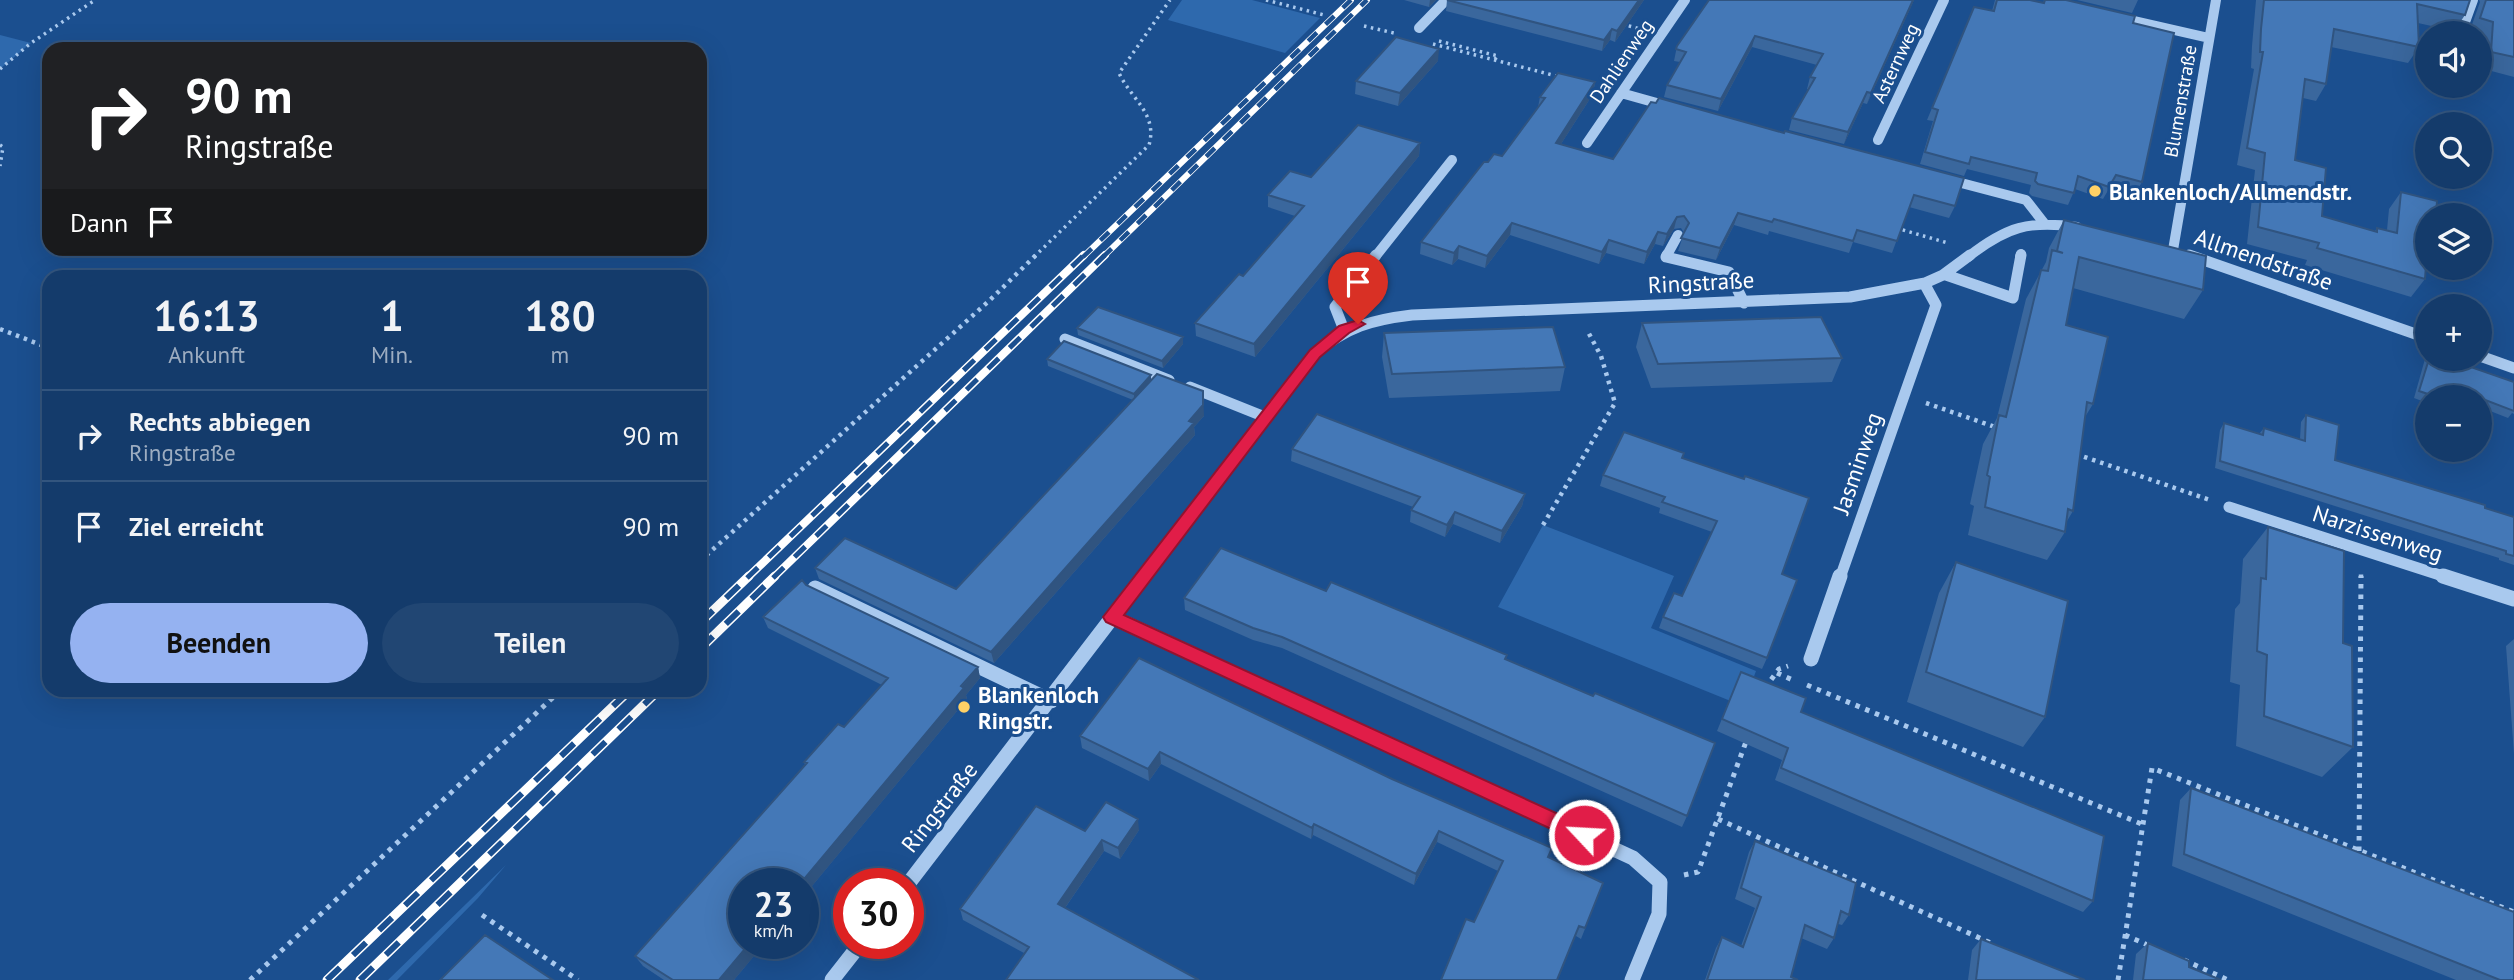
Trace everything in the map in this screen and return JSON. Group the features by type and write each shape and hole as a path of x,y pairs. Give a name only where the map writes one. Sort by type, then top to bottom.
{"street":[{"path":"1419,28 1446,0"},
{"name":"Dahlienweg","path":"1587,143 1685,0"},
{"name":"Asternweg","path":"1878,141 1944,0"},
{"name":"Blumenstraße","path":"2173,250 2216,0"},
{"path":"2465,21 2473,0"},
{"path":"2108,15 2209,38"},
{"path":"1621,93 1686,111"},
{"path":"1344,330 1335,307 1452,160"},
{"path":"1938,177 2026,200 2044,223 2088,229"},
{"name":"Ringstraße","path":"921,868 1051,701 1265,417 1315,354 1344,330 1373,319 1412,315 1744,303 1831,297 1924,283 1945,275 2012,227 2044,223"},
{"path":"1678,235 1666,257 1729,272 1744,303"},
{"name":"Allmendstraße","path":"2160,246 2415,334"},
{"path":"1945,275 2013,298 2021,254"},
{"name":"Jasminweg","path":"1811,659 1936,305 1924,283"},
{"path":"1065,339 1265,417"},
{"path":"2492,360 2514,368"},
{"name":"Narzissenweg","path":"2229,507 2514,598"},
{"path":"815,588 1051,701"},
{"path":"1112,617 1633,858 1660,882 1658,914 1632,980"},
{"path":"832,980 848,959"}],"path":[{"path":"0,69 94,0"},
{"path":"707,555 990,300 1149,145 1153,135 1148,113 1121,81 1119,73 1170,0"},
{"path":"1266,0 1324,15"},
{"path":"1620,24 1661,34"},
{"path":"1389,32 1396,29"},
{"path":"1432,39 1497,56 1494,60 1570,80"},
{"path":"0,145 3,147 0,166"},
{"path":"1895,228 1975,251"},
{"path":"1543,525 1615,403 1601,356 1577,311"},
{"path":"0,329 42,345"},
{"path":"1902,395 2006,430"},
{"path":"2070,452 2229,507"},
{"path":"2359,850 2361,549"},
{"path":"1762,697 1767,684 1777,673 2144,825"},
{"path":"250,980 553,697"},
{"path":"1660,882 1698,872 1749,733"},
{"path":"2118,980 2151,768 2514,912"},
{"path":"1718,819 1997,946"},
{"path":"482,915 578,980"},
{"path":"2125,935 2160,950"},
{"path":"2171,955 2228,980"}],"shaded area":[{"path":"1182,0 1252,0 1320,18 1285,53 1168,20"},
{"path":"0,35 31,43 0,69"},
{"path":"1543,525 1674,576 1651,628 1756,671 1743,706 1498,607"},
{"path":"506,865 478,898 397,980 388,980"}],"building":[{"path":"1447,0 1639,0 1617,31 1612,29 1604,40"},
{"path":"1709,0 1913,0 1871,93 1867,92 1848,132 1792,118 1815,78 1810,77 1823,54 1755,36 1721,99 1667,85 1686,52 1676,49 1677,46"},
{"path":"1997,0 2030,0 2044,3 2045,0 2066,0 2135,16 2133,23 2174,33 2142,182 2116,175 2109,187 2078,176 2074,193 2038,184 2035,181 2037,173 1971,157 1969,164 1925,152 1938,110 1932,108 1974,7 1994,11"},
{"path":"2264,0 2470,0 2465,15 2417,4 2415,46 2334,29 2326,84 2305,79 2295,160 2326,168 2322,216 2377,232 2377,228 2397,233 2401,192 2437,201 2415,203 2415,276 2317,248 2319,243 2258,227 2265,153 2247,148 2263,52 2260,52"},
{"path":"2486,0 2514,0 2514,57 2492,52 2493,22 2480,18"},
{"path":"1396,37 1439,49 1400,93 1356,81"},
{"path":"1558,73 1595,82 1556,143 1613,159 1651,102 1656,103 1659,98 1784,133 1785,131 1964,178 1955,206 1914,195 1897,241 1857,230 1853,241 1774,219 1772,222 1738,213 1720,248 1681,238 1689,223 1684,216 1677,217 1667,234 1658,232 1647,252 1609,240 1602,252 1512,223 1487,256 1459,246 1454,253 1421,242 1484,162 1488,162 1494,154 1502,156 1545,98 1540,97"},
{"path":"1358,125 1420,143 1254,344 1195,323 1239,274 1243,276 1304,206 1268,195 1290,171 1311,177"},
{"path":"2064,220 2206,256 2203,290 2079,257 2066,325 2108,337 2093,404 2087,402 2073,511 2068,509 2065,532 1985,507 1990,477 1987,475 1999,415 2006,417 2041,270 2048,271 2052,250 2063,253 2057,251"},
{"path":"1098,307 1183,337 1162,361 1077,328"},
{"path":"1821,317 1842,358 1658,364 1642,323"},
{"path":"1553,327 1565,367 1392,374 1384,333"},
{"path":"1064,341 1151,375 1134,394 1047,359"},
{"path":"2425,371 2482,371 2514,382 2514,411 2492,403 2492,385 2421,385"},
{"path":"1157,374 1203,391 1203,405 1189,421 1194,423 991,652 815,568 845,538 956,589"},
{"path":"1317,414 1525,494 1502,531 1455,512 1447,525 1411,510 1420,497 1292,449"},
{"path":"2306,415 2339,425 2335,460 2485,505 2485,508 2514,517 2514,556 2506,554 2506,551 2220,461 2224,423 2263,435 2264,428 2305,441"},
{"path":"1624,432 1684,453 1682,458 1809,498 1782,574 1797,580 1767,658 1663,617 1674,593 1682,596 1717,521 1662,502 1665,497 1603,475"},
{"path":"2268,527 2344,551 2343,643 2352,646 2353,747 2264,716 2267,655 2257,651 2261,578 2266,579"},
{"path":"1221,548 1326,591 1331,582 1507,655 1505,659 1593,696 1595,693 1715,743 1687,816 1282,637 1253,628 1184,598"},
{"path":"1956,562 2068,601 2045,717 1926,672"},
{"path":"802,580 806,585 978,667 961,686 964,688 813,868 728,868 728,959 737,959 719,980 673,980 635,956 807,763 804,762 838,724 844,727 888,678 763,617"},
{"path":"1139,658 1392,779 1552,848 1548,857 1603,883 1585,928 1579,926 1557,980 1441,980 1466,919 1474,922 1503,861 1439,831 1416,874 1314,824 1312,828 1160,752 1148,769 1080,736"},
{"path":"1741,672 1806,698 1801,712 2104,836 2093,901 1781,768 1788,748 1722,719"},
{"path":"2191,788 2514,912 2514,980 2500,980 2184,854"},
{"path":"1106,802 1138,819 1118,848 1102,840 1058,904 1199,980 1006,980 1029,947 960,909 1036,806 1085,831"},
{"path":"1755,841 1856,883 1849,915 1841,911 1834,938 1805,925 1791,977 1798,980 1707,980 1722,937 1743,947 1761,897 1741,888"},
{"path":"485,935 553,980 440,980"},
{"path":"1981,939 2085,980 1976,980"},
{"path":"2148,943 2189,961 2189,967 2221,980 2143,980"}],"railway":[{"path":"1083,257 1351,0"},
{"path":"1103,257 1367,0"},
{"path":"747,578 1084,255"},
{"path":"773,578 1105,255"},
{"path":"707,616 749,576"},
{"path":"707,642 775,576"},
{"path":"327,980 623,697"},
{"path":"360,980 652,697"}],"place":[{"name":"Blankenloch/Allmendstr.","path":"2095,191"},
{"name":"Blankenloch Ringstr.","path":"964,707"}],"route":[{"path":"1358,324 1344,330 1315,354 1112,617 1584,835"}]}
